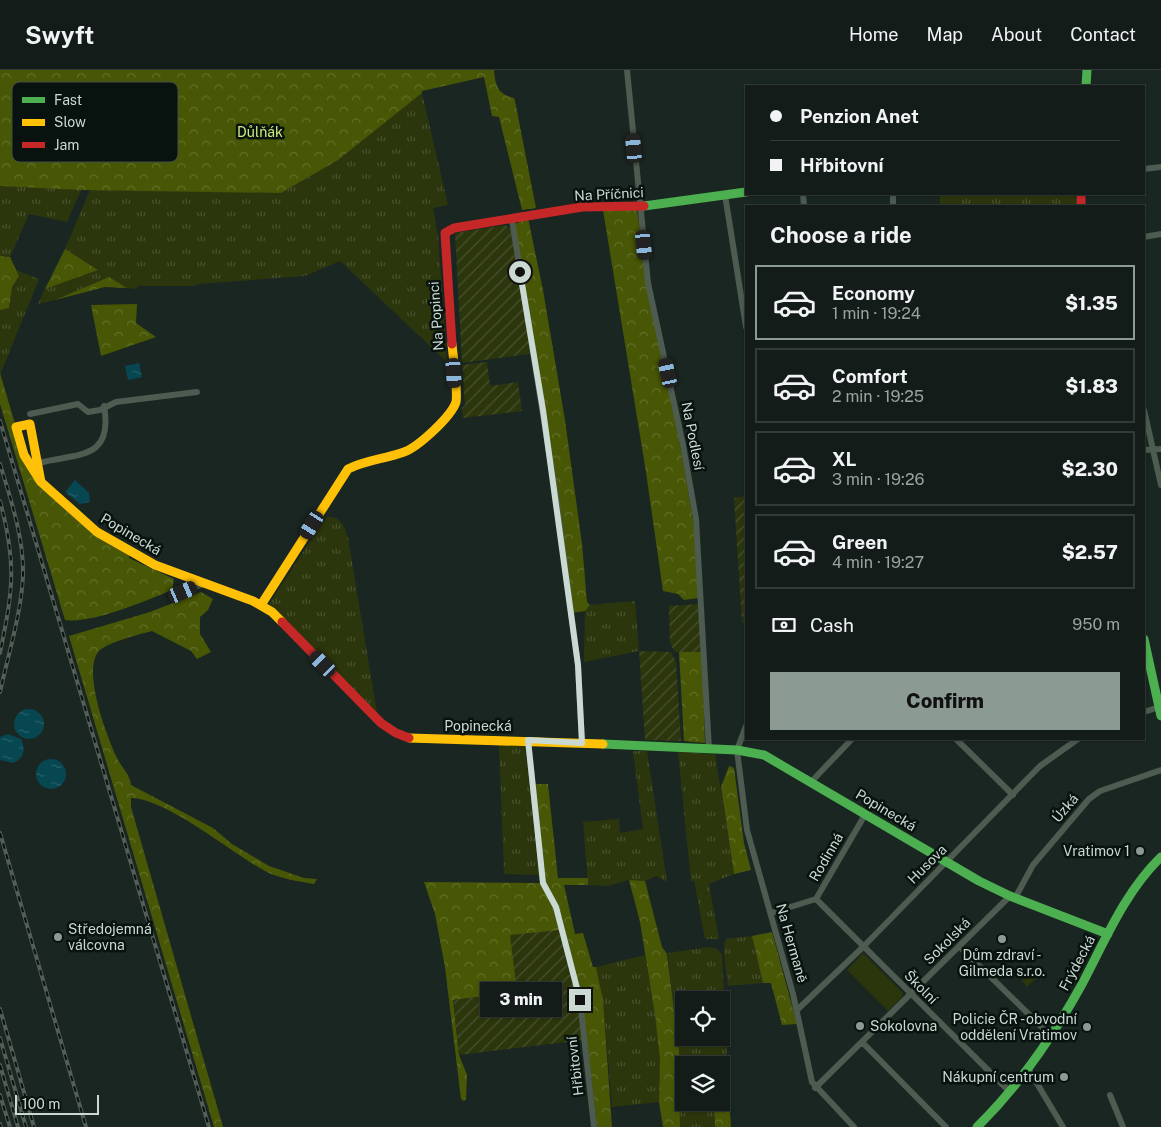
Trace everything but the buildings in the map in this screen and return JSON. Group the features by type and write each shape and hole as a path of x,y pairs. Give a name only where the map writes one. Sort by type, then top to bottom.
{"street":[{"name":"Na Podlesí","path":"627,70 648,283 683,445 696,519 708,749"},
{"path":"1086,85 1087,70"},
{"path":"1145,169 1161,167"},
{"name":"Na Příčnici","path":"445,233 454,228 582,207 640,207 745,192"},
{"path":"725,195 745,318"},
{"path":"512,220 555,490 578,665 582,743"},
{"name":"Na Popinci","path":"261,605 348,469 360,462 412,449 452,410 456,401 444,244 445,233"},
{"path":"1145,236 1161,234"},
{"path":"30,414 78,404 88,412 100,410 104,406 116,402 197,392"},
{"path":"41,482 39,463 85,454 97,448 105,431 104,406"},
{"path":"1145,414 1161,485"},
{"name":"Popinecká","path":"39,463 30,424 16,427 24,455 41,482 97,532 155,565 203,584 253,600 272,612 381,723 396,733 412,739 528,740 737,750 764,755 947,862 1012,897 1108,934"},
{"path":"1145,450 1161,449"},
{"path":"183,592 203,584"},
{"path":"1145,644 1160,712 1145,712"},
{"path":"737,750 745,729"},
{"name":"Hřbitovní","path":"528,740 543,883 556,907 580,1000 594,1127"},
{"path":"811,782 851,740"},
{"path":"957,740 1012,795"},
{"name":"Husova","path":"797,1010 863,947 1040,766 1077,740"},
{"name":"Na Hermaně","path":"737,750 747,830 797,1010 812,1082 815,1088 854,1127"},
{"name":"Úzká","path":"1012,897 1033,865 1089,799 1100,791 1161,770"},
{"name":"Rodinná","path":"771,914 816,899 866,813"},
{"name":"Frýdecká","path":"977,1127 1029,1070 1053,1037 1135,885 1149,867 1161,856"},
{"name":"Sokolská","path":"815,1088 959,946 1012,897"},
{"name":"Školní","path":"816,899 1010,1092"},
{"path":"959,946 1046,1031"},
{"path":"862,1042 946,1127"},
{"path":"1029,1070 1063,1127"},
{"path":"1110,1095 1123,1127"}],"green space":[{"name":"Důlňák","path":"0,70 494,70 498,88 504,94 514,98 515,101 536,208 522,210 499,117 492,116 484,77 422,91 422,93 338,160 281,193 79,190 0,186"},
{"path":"422,93 448,205 433,208 438,236 447,362 340,261 305,276 198,284 194,286 137,286 137,289 127,288 109,277 55,300 38,304 45,289 98,270 65,249 90,190 281,193 338,160"},
{"path":"0,186 81,190 67,222 29,214 10,257 0,256"},
{"path":"940,195 1075,195 1076,205 940,205"},
{"path":"603,210 637,210 692,513 698,564 698,598 684,600 678,594 663,591 646,472"},
{"path":"528,218 543,290 565,420 582,544 587,602 590,605 585,611 572,613 515,224"},
{"path":"506,225 511,229 531,351 528,354 462,363 455,233"},
{"path":"65,249 98,270 45,289"},
{"path":"0,256 10,257 19,276 12,287 9,308 0,310"},
{"path":"16,270 39,279 0,375 0,310 9,308 12,287 19,276"},
{"path":"109,277 127,288 105,287 55,300"},
{"path":"137,304 136,323 156,337 101,356 91,305"},
{"path":"487,362 490,386 518,382 522,411 463,418 462,408 465,405 462,365"},
{"path":"0,373 16,427 41,482 129,554 129,558 174,579 172,590 134,605 89,619 65,620 0,404"},
{"path":"745,496 745,624 742,622 734,498"},
{"path":"326,517 338,520 348,538 377,713 269,604"},
{"path":"201,592 213,599 208,610 200,617 200,634 211,652 197,659 191,651 152,631 123,639 102,649 98,652 94,662 93,674 94,688 102,719 116,756 129,777 131,785 213,828 232,844 269,866 304,878 317,879 314,884 271,874 162,807 145,800 131,798 131,807 223,1127 214,1127 69,636 150,612"},
{"path":"635,601 639,651 584,662 585,611 590,605"},
{"path":"698,604 702,652 675,652 670,643 669,606"},
{"path":"639,651 671,652 676,662 681,741 645,740"},
{"path":"679,652 702,652 705,743 684,741"},
{"path":"499,745 525,745 539,875 504,874"},
{"path":"633,751 647,751 667,882 656,876 645,881 628,880 608,886 588,885 583,822 619,819 620,833 643,829"},
{"path":"678,752 715,754 734,874 709,884 719,939 705,939 694,881 691,881"},
{"path":"729,766 734,768 744,843 751,870 734,874 721,787"},
{"path":"533,784 548,784 558,878 588,878 588,885 564,885 575,934 583,933 593,967 596,967 603,1000 612,1127 597,1127 582,1000 517,992 453,1000 459,1055 467,1075 466,1099 464,1101 461,1099 445,967 435,914 424,882 540,883"},
{"path":"629,880 645,881 662,947 667,954 675,1019 675,1046 678,1046 679,1051 679,1056 675,1056 675,1111 680,1111 680,1127 663,1127 659,1102 660,1060 655,1015 640,922"},
{"path":"559,930 578,1001 583,1040 459,1055 453,1000 517,992 510,935"},
{"path":"772,932 797,1024 782,1025 771,983 763,983 752,936"},
{"path":"752,936 763,983 728,986 724,954 726,939"},
{"path":"708,947 717,949 722,954 724,991 675,991 675,1024 668,953"},
{"path":"863,953 903,993 902,997 888,1011 847,970"},
{"path":"645,955 660,1060 659,1102 612,1107 603,1000 596,967"},
{"path":"1037,966 1043,972 1027,987 1022,981"},
{"path":"677,1046 726,1046 727,1056 678,1056"},
{"path":"680,1111 714,1111 715,1127 680,1127"},
{"path":"714,1111 730,1111 731,1127 715,1127"}],"water":[{"path":"139,363 142,377 128,380 125,366"},
{"path":"75,480 89,493 90,502 80,504 65,492"},
{"path":"29,709 35,710 43,718 43,730 35,738 29,739 23,738 15,730 14,724 15,718 23,710"},
{"path":"8,734 21,739 23,746 22,756 13,763 0,760 0,737"},
{"path":"51,759 57,760 65,768 65,780 57,788 51,789 45,788 37,780 36,774 37,768 45,760"}],"railway":[{"path":"0,421 209,1127"},
{"path":"0,464 19,533 23,562 22,591 17,620 0,692"},
{"path":"0,501 11,560 8,612 0,653"},
{"path":"0,833 86,1127"},
{"path":"0,1009 34,1127"},
{"path":"0,1038 26,1127"},
{"path":"0,1065 18,1127"},
{"path":"0,1095 10,1127"}],"traffic: fast":[{"path":"1086,85 1087,70"},
{"path":"644,206 745,192"},
{"path":"1145,644 1161,716"},
{"path":"603,744 737,750 764,755 979,881 1010,896 1108,934"},
{"path":"977,1127 1007,1095 1047,1042 1081,986 1126,902 1136,886 1161,857"}],"traffic: slow":[{"path":"261,605 348,469 410,449 433,431 448,415 456,402 452,344"},
{"path":"41,482 30,424 16,427 24,455 41,482 97,532 155,565 253,601 272,612 282,622"},
{"path":"409,738 603,744"}],"traffic: jam":[{"path":"1081,195 1081,205"},
{"path":"452,344 445,233 454,228 582,207 644,206"},
{"path":"282,622 381,723 396,733 409,738"}],"place":[{"name":"Vratimov 1","path":"1140,851"},
{"name":"Středojemná válcovna","path":"58,937"},
{"name":"Dům zdraví - Gilmeda s.r.o.","path":"1002,939"},
{"name":"Sokolovna","path":"860,1026"},
{"name":"Policie ČR - obvodní oddělení Vratimov","path":"1087,1027"},
{"name":"Nákupní centrum","path":"1064,1077"}],"route":[{"path":"520,272 555,490 578,665 582,743 528,740 538,851 543,883 556,907 580,1000"}]}
